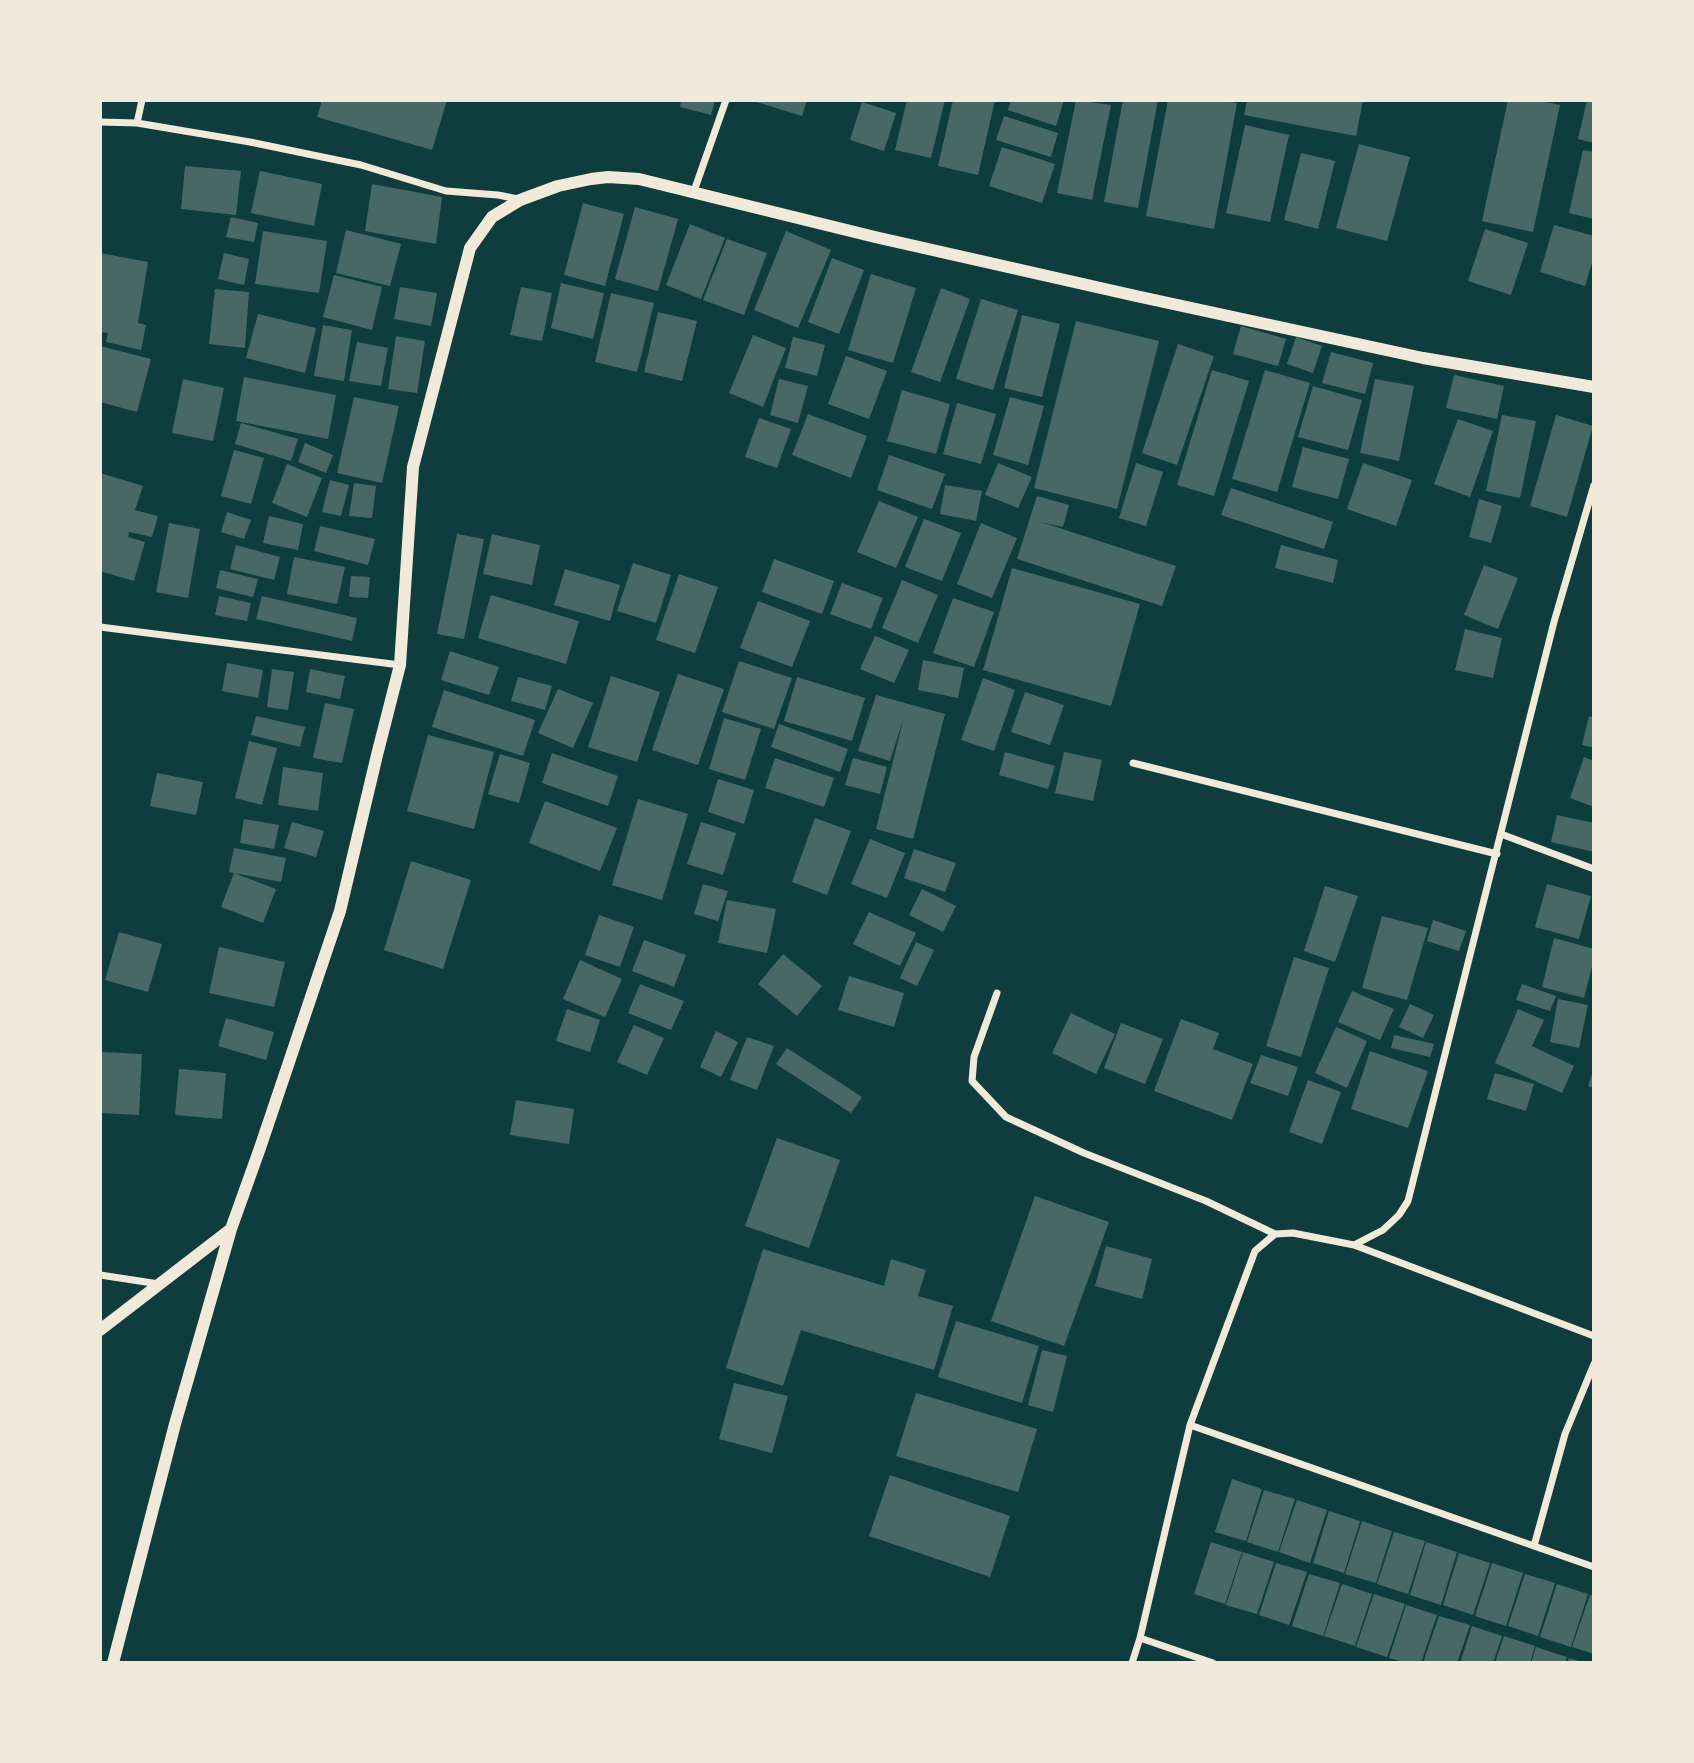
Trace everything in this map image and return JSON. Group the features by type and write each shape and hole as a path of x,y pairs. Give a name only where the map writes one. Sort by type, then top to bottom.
{"street":[{"path":"137,123 142,100"},
{"path":"694,191 726,100"},
{"path":"100,122 137,123 250,142 361,165 446,191 498,195 520,200"},
{"path":"113,1663 175,1424 231,1229 340,911 401,665 413,467 470,248 492,217 520,200 558,186 608,177 639,179 875,237 1149,299 1423,358 1594,387"},
{"path":"1354,1245 1383,1230 1399,1215 1408,1200 1555,622 1594,485"},
{"path":"100,627 401,665"},
{"path":"1133,763 1497,854"},
{"path":"1501,834 1594,869"},
{"path":"997,993 974,1057 972,1081 1006,1117 1084,1153 1206,1201 1275,1234 1293,1233 1354,1245 1594,1336"},
{"path":"100,1330 231,1229"},
{"path":"1132,1663 1190,1424 1255,1251 1275,1234"},
{"path":"100,1275 160,1284"},
{"path":"1534,1546 1565,1434 1594,1364"},
{"path":"1190,1424 1594,1567"},
{"path":"1140,1638 1213,1663"}],"building":[{"path":"322,100 447,100 432,150 317,117"},
{"path":"681,100 715,100 711,115 680,107"},
{"path":"750,100 807,100 802,116"},
{"path":"907,100 945,100 931,158 895,150"},
{"path":"953,100 995,100 978,175 938,166"},
{"path":"1011,100 1064,100 1056,126 1008,110"},
{"path":"1076,100 1111,105 1092,200 1057,193"},
{"path":"1123,100 1158,100 1138,208 1104,202"},
{"path":"1168,100 1219,100 1237,103 1214,229 1146,216"},
{"path":"1247,100 1363,100 1356,136 1244,115"},
{"path":"1508,100 1536,100 1560,105 1533,232 1482,221"},
{"path":"1587,100 1594,100 1594,143 1578,139"},
{"path":"862,102 896,113 884,151 850,140"},
{"path":"1004,116 1058,133 1051,157 996,140"},
{"path":"1245,125 1289,135 1270,222 1226,213"},
{"path":"1359,144 1410,157 1387,241 1336,228"},
{"path":"1002,147 1055,164 1042,203 989,186"},
{"path":"1583,150 1594,152 1594,219 1569,213"},
{"path":"1301,153 1335,161 1318,229 1284,220"},
{"path":"185,166 241,171 236,215 181,209"},
{"path":"260,171 322,184 314,226 251,213"},
{"path":"372,184 442,197 436,244 365,231"},
{"path":"583,203 624,214 605,286 564,275"},
{"path":"635,207 678,219 658,291 615,279"},
{"path":"231,217 258,223 254,242 226,237"},
{"path":"690,224 725,238 701,299 666,285"},
{"path":"1554,225 1594,236 1594,256 1585,286 1540,272"},
{"path":"1485,229 1528,243 1511,295 1468,281"},
{"path":"346,230 401,244 390,286 336,273"},
{"path":"263,231 327,241 319,293 255,284"},
{"path":"786,231 831,250 798,328 754,310"},
{"path":"727,239 767,253 744,315 703,300"},
{"path":"100,253 148,262 138,323 146,325 141,350 106,342 108,333 100,332"},
{"path":"224,253 249,259 244,285 218,279"},
{"path":"832,258 864,270 839,334 808,322"},
{"path":"871,274 916,288 893,363 848,350"},
{"path":"334,275 382,287 372,330 323,317"},
{"path":"561,283 604,293 593,339 551,328"},
{"path":"400,287 437,293 431,326 394,319"},
{"path":"521,287 552,293 542,341 510,335"},
{"path":"941,288 970,299 940,382 911,372"},
{"path":"215,289 249,292 245,348 209,344"},
{"path":"611,293 654,303 637,372 595,362"},
{"path":"981,299 1018,310 993,390 956,379"},
{"path":"658,312 697,321 682,381 644,372"},
{"path":"258,314 316,328 305,373 246,358"},
{"path":"1022,315 1060,324 1042,397 1004,388"},
{"path":"1076,321 1159,341 1117,509 1034,488"},
{"path":"323,325 352,330 344,381 314,376"},
{"path":"1241,326 1286,339 1278,366 1233,354"},
{"path":"753,335 786,348 763,407 729,393"},
{"path":"396,336 425,341 417,393 388,389"},
{"path":"793,337 825,345 817,376 785,368"},
{"path":"1296,337 1322,346 1313,373 1287,364"},
{"path":"357,342 388,348 381,386 349,381"},
{"path":"1178,344 1214,356 1177,465 1142,453"},
{"path":"100,346 151,359 137,412 100,402"},
{"path":"1331,352 1373,363 1365,394 1322,383"},
{"path":"846,356 887,371 869,419 828,404"},
{"path":"1212,370 1249,381 1214,496 1177,485"},
{"path":"1265,370 1310,383 1277,492 1232,479"},
{"path":"1454,375 1504,386 1497,419 1446,408"},
{"path":"244,377 336,395 328,439 236,421"},
{"path":"183,379 224,388 213,441 172,433"},
{"path":"779,379 808,386 798,423 770,415"},
{"path":"1375,379 1414,386 1399,461 1360,453"},
{"path":"1313,386 1362,400 1348,450 1298,437"},
{"path":"902,390 950,404 936,454 887,441"},
{"path":"354,397 399,406 382,483 337,473"},
{"path":"1010,397 1044,406 1028,465 993,455"},
{"path":"957,403 996,414 981,464 943,454"},
{"path":"808,414 867,436 851,478 792,455"},
{"path":"1502,415 1536,421 1520,498 1486,491"},
{"path":"1556,415 1593,426 1567,517 1530,506"},
{"path":"759,418 791,429 777,468 745,457"},
{"path":"1458,419 1493,431 1470,497 1434,484"},
{"path":"241,423 298,439 291,461 235,444"},
{"path":"305,443 333,455 326,473 298,462"},
{"path":"1303,447 1349,459 1338,499 1292,487"},
{"path":"234,450 264,458 251,504 221,496"},
{"path":"889,455 945,474 932,509 877,490"},
{"path":"998,463 1032,477 1018,508 985,495"},
{"path":"1136,463 1163,472 1146,526 1119,518"},
{"path":"1363,463 1412,480 1396,526 1347,509"},
{"path":"287,464 322,478 307,517 272,503"},
{"path":"100,473 143,486 135,510 158,516 152,537 129,532 128,537 145,542 134,581 100,571"},
{"path":"330,480 349,485 341,516 322,512"},
{"path":"354,483 376,486 372,518 349,516"},
{"path":"945,485 982,491 976,521 940,514"},
{"path":"1231,488 1333,522 1324,549 1221,515"},
{"path":"1037,496 1069,505 1063,527 1041,522 1176,566 1162,606 1017,559"},
{"path":"1479,499 1502,506 1491,543 1469,537"},
{"path":"879,501 918,517 896,568 857,552"},
{"path":"227,512 251,520 244,539 221,532"},
{"path":"269,516 303,524 298,550 263,543"},
{"path":"924,519 961,533 942,581 905,567"},
{"path":"169,523 200,529 188,598 156,592"},
{"path":"981,523 1017,538 992,598 957,584"},
{"path":"320,526 375,539 368,565 314,551"},
{"path":"457,534 484,539 464,639 437,634"},
{"path":"492,534 540,545 532,585 483,574"},
{"path":"236,545 280,557 274,580 230,569"},
{"path":"1281,545 1338,560 1333,583 1275,568"},
{"path":"294,557 345,567 337,604 287,594"},
{"path":"774,559 834,581 822,614 762,592"},
{"path":"633,563 671,575 656,623 617,611"},
{"path":"1484,565 1518,578 1498,629 1464,615"},
{"path":"1012,568 1140,604 1111,706 983,670"},
{"path":"565,569 620,585 610,621 554,605"},
{"path":"220,570 258,579 253,597 216,588"},
{"path":"679,574 718,587 695,653 656,640"},
{"path":"351,576 370,577 368,598 349,597"},
{"path":"902,580 938,595 918,643 882,628"},
{"path":"842,583 883,598 871,629 830,614"},
{"path":"491,595 579,621 566,664 478,638"},
{"path":"219,596 251,603 247,621 215,615"},
{"path":"262,596 357,618 352,641 256,619"},
{"path":"953,598 994,612 974,667 933,653"},
{"path":"758,601 810,621 792,667 740,648"},
{"path":"1465,629 1502,638 1493,678 1455,670"},
{"path":"875,636 909,650 894,683 860,669"},
{"path":"450,651 499,667 489,695 441,680"},
{"path":"923,660 964,668 958,698 918,690"},
{"path":"739,661 792,678 774,729 722,712"},
{"path":"227,663 263,670 258,698 222,691"},
{"path":"272,669 294,672 288,710 267,707"},
{"path":"310,669 345,676 340,699 306,692"},
{"path":"678,674 724,689 698,765 652,750"},
{"path":"611,676 660,692 637,762 588,747"},
{"path":"518,677 552,686 545,710 511,701"},
{"path":"797,677 865,698 852,741 784,721"},
{"path":"983,678 1015,690 994,751 961,740"},
{"path":"558,689 593,703 573,748 538,733"},
{"path":"444,690 535,720 523,756 432,727"},
{"path":"1025,692 1064,705 1050,745 1011,732"},
{"path":"876,695 945,714 913,839 876,829 904,717 890,761 858,751"},
{"path":"325,703 354,709 342,763 313,758"},
{"path":"256,716 305,727 300,747 251,735"},
{"path":"1589,716 1594,718 1594,748 1582,745"},
{"path":"724,718 761,729 745,780 709,769"},
{"path":"779,724 848,749 840,772 771,747"},
{"path":"428,735 494,752 474,829 407,811"},
{"path":"249,741 277,748 262,805 235,798"},
{"path":"1005,752 1055,766 1048,789 999,775"},
{"path":"1064,752 1102,760 1093,801 1055,793"},
{"path":"552,753 618,776 608,806 542,783"},
{"path":"500,754 530,763 519,803 488,794"},
{"path":"1584,757 1594,761 1594,807 1570,798"},
{"path":"775,758 834,778 824,807 765,788"},
{"path":"853,758 887,767 880,794 845,785"},
{"path":"283,767 323,773 318,811 278,805"},
{"path":"157,773 203,782 196,815 150,806"},
{"path":"718,779 754,790 744,824 708,812"},
{"path":"638,799 688,814 662,900 612,885"},
{"path":"545,801 617,828 600,871 529,843"},
{"path":"1557,815 1594,823 1594,852 1551,842"},
{"path":"815,818 851,831 827,895 792,882"},
{"path":"244,819 279,825 274,849 240,843"},
{"path":"292,822 324,831 316,857 284,848"},
{"path":"701,822 736,833 723,875 687,864"},
{"path":"870,839 905,853 887,898 851,884"},
{"path":"234,848 286,858 281,882 229,872"},
{"path":"914,849 956,863 945,892 904,878"},
{"path":"411,861 471,880 443,969 384,950"},
{"path":"234,873 276,889 263,923 221,907"},
{"path":"703,884 728,891 718,921 694,914"},
{"path":"1547,884 1591,896 1579,939 1535,927"},
{"path":"1325,886 1358,896 1335,962 1304,951"},
{"path":"922,889 956,906 943,932 909,915"},
{"path":"727,900 776,909 767,953 718,943"},
{"path":"869,912 916,933 900,966 853,944"},
{"path":"599,915 634,927 620,967 585,955"},
{"path":"1382,916 1428,928 1407,1000 1362,988"},
{"path":"1433,920 1466,931 1459,951 1427,941"},
{"path":"119,932 162,944 148,992 105,980"},
{"path":"1554,938 1594,949 1584,998 1542,987"},
{"path":"644,940 686,955 674,987 632,971"},
{"path":"916,942 934,950 917,986 900,978"},
{"path":"219,947 285,962 274,1007 209,993"},
{"path":"783,954 822,986 797,1016 758,984"},
{"path":"1294,957 1329,968 1301,1057 1266,1046"},
{"path":"580,960 622,979 605,1017 563,999"},
{"path":"849,976 904,993 894,1027 838,1010"},
{"path":"640,984 684,1001 671,1030 628,1013"},
{"path":"1522,984 1556,996 1550,1011 1516,1000"},
{"path":"1352,991 1394,1009 1380,1040 1338,1022"},
{"path":"1558,999 1588,1005 1579,1048 1550,1042"},
{"path":"1410,1004 1434,1015 1423,1038 1399,1027"},
{"path":"567,1009 600,1020 590,1052 556,1041"},
{"path":"1518,1009 1544,1020 1532,1046 1574,1066 1562,1093 1495,1063"},
{"path":"1071,1013 1115,1034 1096,1074 1052,1053"},
{"path":"226,1018 274,1032 266,1060 218,1046"},
{"path":"1181,1019 1219,1033 1213,1049 1253,1064 1232,1120 1154,1091"},
{"path":"1121,1023 1163,1039 1145,1084 1104,1068"},
{"path":"634,1025 664,1038 647,1075 617,1062"},
{"path":"1336,1027 1367,1041 1347,1088 1315,1073"},
{"path":"716,1031 738,1042 721,1077 700,1067"},
{"path":"1394,1035 1434,1044 1430,1057 1391,1048"},
{"path":"747,1037 774,1046 757,1090 730,1080"},
{"path":"787,1048 862,1097 851,1113 776,1064"},
{"path":"1370,1051 1428,1071 1408,1128 1351,1109"},
{"path":"101,1052 142,1054 139,1115 100,1113"},
{"path":"1261,1055 1298,1067 1288,1096 1250,1083"},
{"path":"1594,1068 1594,1088 1588,1086"},
{"path":"179,1069 226,1073 222,1119 175,1115"},
{"path":"1495,1073 1534,1084 1526,1111 1487,1099"},
{"path":"1308,1080 1341,1092 1322,1144 1289,1132"},
{"path":"516,1100 574,1109 569,1144 510,1135"},
{"path":"777,1138 840,1160 809,1248 745,1226"},
{"path":"1035,1196 1109,1222 1064,1346 991,1321"},
{"path":"1106,1246 1152,1259 1142,1299 1095,1286"},
{"path":"763,1249 884,1286 891,1259 926,1270 918,1296 953,1306 934,1370 801,1330 783,1386 726,1368"},
{"path":"956,1321 1039,1346 1022,1403 938,1377"},
{"path":"1042,1350 1067,1356 1053,1412 1028,1405"},
{"path":"734,1383 788,1396 772,1453 719,1439"},
{"path":"916,1393 1037,1429 1018,1492 896,1456"},
{"path":"890,1475 1010,1516 990,1577 869,1536"},
{"path":"1232,1479 1262,1489 1246,1541 1215,1532"},
{"path":"1264,1490 1295,1499 1278,1552 1247,1542"},
{"path":"1297,1500 1327,1510 1310,1563 1279,1552"},
{"path":"1329,1511 1360,1521 1344,1573 1313,1563"},
{"path":"1362,1521 1392,1531 1376,1583 1345,1574"},
{"path":"1394,1532 1425,1541 1408,1594 1377,1584"},
{"path":"1211,1542 1242,1552 1225,1604 1194,1594"},
{"path":"1426,1542 1457,1552 1441,1605 1410,1595"},
{"path":"1243,1552 1274,1562 1257,1614 1226,1605"},
{"path":"1459,1553 1490,1563 1473,1615 1443,1605"},
{"path":"1276,1563 1307,1572 1289,1625 1259,1615"},
{"path":"1492,1563 1523,1573 1506,1626 1475,1616"},
{"path":"1309,1574 1340,1583 1323,1636 1292,1626"},
{"path":"1525,1574 1555,1583 1538,1636 1508,1626"},
{"path":"1342,1584 1372,1594 1355,1646 1324,1636"},
{"path":"1557,1584 1588,1594 1571,1647 1540,1637"},
{"path":"1374,1594 1405,1604 1387,1657 1356,1647"},
{"path":"1590,1595 1594,1596 1594,1654 1572,1647"},
{"path":"1406,1605 1437,1615 1421,1663 1407,1663 1389,1658"},
{"path":"1439,1616 1470,1625 1457,1663 1423,1663"},
{"path":"1472,1626 1502,1636 1493,1663 1460,1663"},
{"path":"1504,1636 1535,1646 1530,1663 1495,1663"},
{"path":"1536,1647 1567,1657 1565,1663 1531,1663"},
{"path":"1569,1658 1585,1663 1567,1663"}]}
